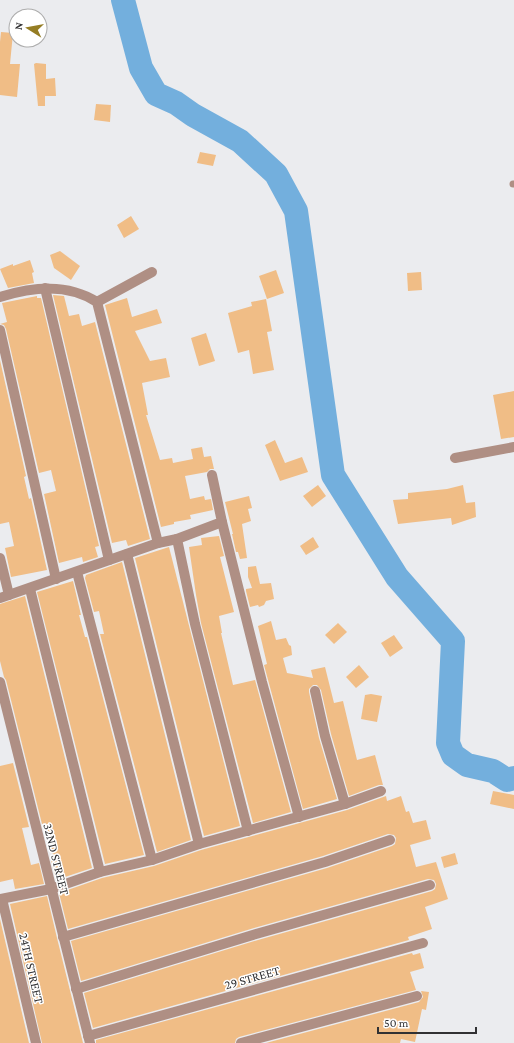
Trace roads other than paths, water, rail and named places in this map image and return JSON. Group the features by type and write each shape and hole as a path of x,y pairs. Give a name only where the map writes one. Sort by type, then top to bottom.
{"street":[{"path":"97,302 152,272"},
{"path":"0,297 17,292 45,288 74,291 97,302"},
{"path":"45,288 109,560"},
{"path":"97,302 158,543"},
{"path":"0,330 56,579"},
{"path":"455,458 514,447"},
{"path":"212,475 222,522 262,682 299,817"},
{"path":"0,558 4,597 222,522"},
{"path":"177,538 195,624 248,831"},
{"path":"127,554 199,844"},
{"path":"77,572 152,860"},
{"path":"30,589 100,872"},
{"name":"32ND STREET","path":"0,682 89,1040"},
{"path":"315,691 325,736 346,804"},
{"path":"1,899 51,889 100,872 152,860 199,844 346,804 381,791"},
{"path":"63,937 325,862 390,840"},
{"path":"76,989 256,934 430,885"},
{"name":"24TH STREET","path":"1,899 36,1043"},
{"name":"29 STREET","path":"89,1040 422,943"},
{"path":"241,1043 417,996"}],"waterway":[{"path":"123,0 141,68 156,94 176,103 193,115 240,141 276,174 296,211 333,475 397,577 453,641 448,743 453,755 467,765 493,771 507,780 514,778"}]}
